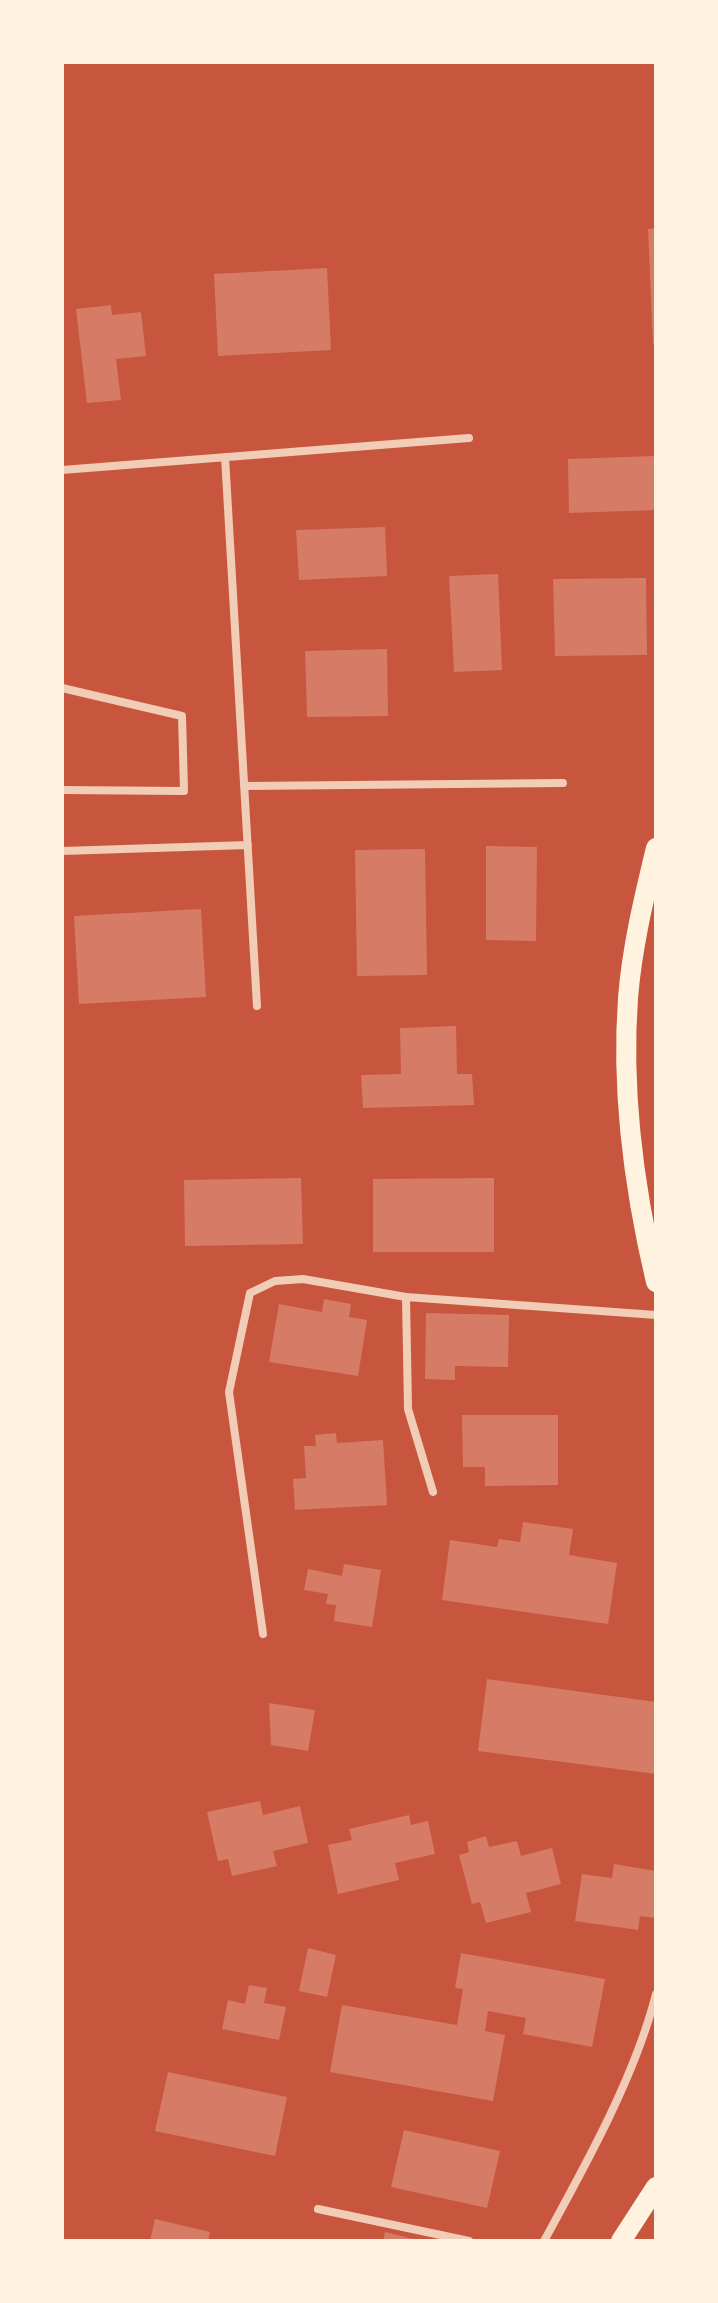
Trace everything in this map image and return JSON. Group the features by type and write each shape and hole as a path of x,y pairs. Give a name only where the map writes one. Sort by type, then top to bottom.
{"main road":[{"path":"656,848 640,914 628,998 626,1084 632,1164 656,1282"},
{"path":"621,2241 656,2187"}],"street":[{"path":"62,470 469,438"},
{"path":"225,457 257,1006"},
{"path":"62,688 182,716 184,791 62,790"},
{"path":"244,786 563,783"},
{"path":"62,851 248,845"},
{"path":"263,1634 229,1392 250,1293 275,1281 303,1279 406,1297 656,1315"},
{"path":"406,1297 408,1409 433,1492"},
{"path":"544,2241 591,2154 648,2026 656,1994"},
{"path":"318,2209 469,2241"}],"building":[{"path":"656,228 656,344 653,344 648,229"},
{"path":"327,268 331,350 218,356 214,274"},
{"path":"111,305 112,315 141,312 146,356 116,359 121,400 87,403 76,309"},
{"path":"656,456 656,510 569,513 568,459"},
{"path":"385,527 387,576 299,580 296,530"},
{"path":"498,574 502,670 454,672 449,576"},
{"path":"646,578 647,655 555,656 553,579"},
{"path":"387,649 388,716 307,717 305,651"},
{"path":"486,846 537,847 536,941 486,940"},
{"path":"425,849 427,975 357,976 355,850"},
{"path":"201,909 206,997 79,1004 74,916"},
{"path":"456,1026 457,1074 472,1074 474,1105 363,1108 361,1075 401,1074 400,1028"},
{"path":"301,1178 303,1244 185,1246 184,1180"},
{"path":"494,1178 494,1252 373,1252 373,1179"},
{"path":"324,1299 351,1304 349,1317 367,1320 358,1376 269,1362 279,1304 322,1312"},
{"path":"426,1313 509,1315 508,1367 455,1366 455,1380 425,1379"},
{"path":"462,1415 558,1415 558,1485 485,1486 485,1467 463,1467"},
{"path":"336,1433 337,1443 383,1440 387,1505 295,1510 293,1479 306,1478 304,1446 316,1446 315,1435"},
{"path":"523,1522 573,1529 569,1555 617,1563 608,1624 442,1600 450,1540 497,1547 499,1539 520,1542"},
{"path":"344,1564 381,1570 372,1627 334,1621 336,1605 326,1604 328,1594 304,1590 308,1569 342,1576"},
{"path":"487,1679 656,1702 656,1774 478,1751"},
{"path":"269,1703 315,1710 308,1751 271,1745"},
{"path":"260,1801 263,1815 300,1806 308,1843 273,1851 277,1866 232,1876 228,1859 218,1861 207,1812"},
{"path":"409,1815 411,1825 428,1821 435,1854 395,1863 399,1880 338,1894 328,1845 352,1840 349,1829"},
{"path":"486,1836 489,1847 517,1841 521,1856 552,1848 561,1884 526,1893 531,1912 486,1923 480,1902 472,1904 459,1855 469,1852 467,1842"},
{"path":"614,1864 656,1871 656,1918 640,1916 638,1930 575,1921 582,1874 612,1878"},
{"path":"308,1948 336,1955 327,1997 299,1991"},
{"path":"461,1953 605,1979 592,2047 523,2034 526,2018 488,2011 485,2031 505,2035 493,2101 330,2072 342,2005 457,2025 463,1989 455,1988"},
{"path":"249,1985 267,1988 264,2003 286,2007 279,2040 222,2029 228,2000 245,2004"},
{"path":"168,2072 287,2097 275,2156 155,2131"},
{"path":"404,2130 500,2151 487,2208 391,2187"},
{"path":"155,2219 210,2232 208,2241 150,2241"},
{"path":"385,2232 418,2240 418,2241 383,2241"}]}
